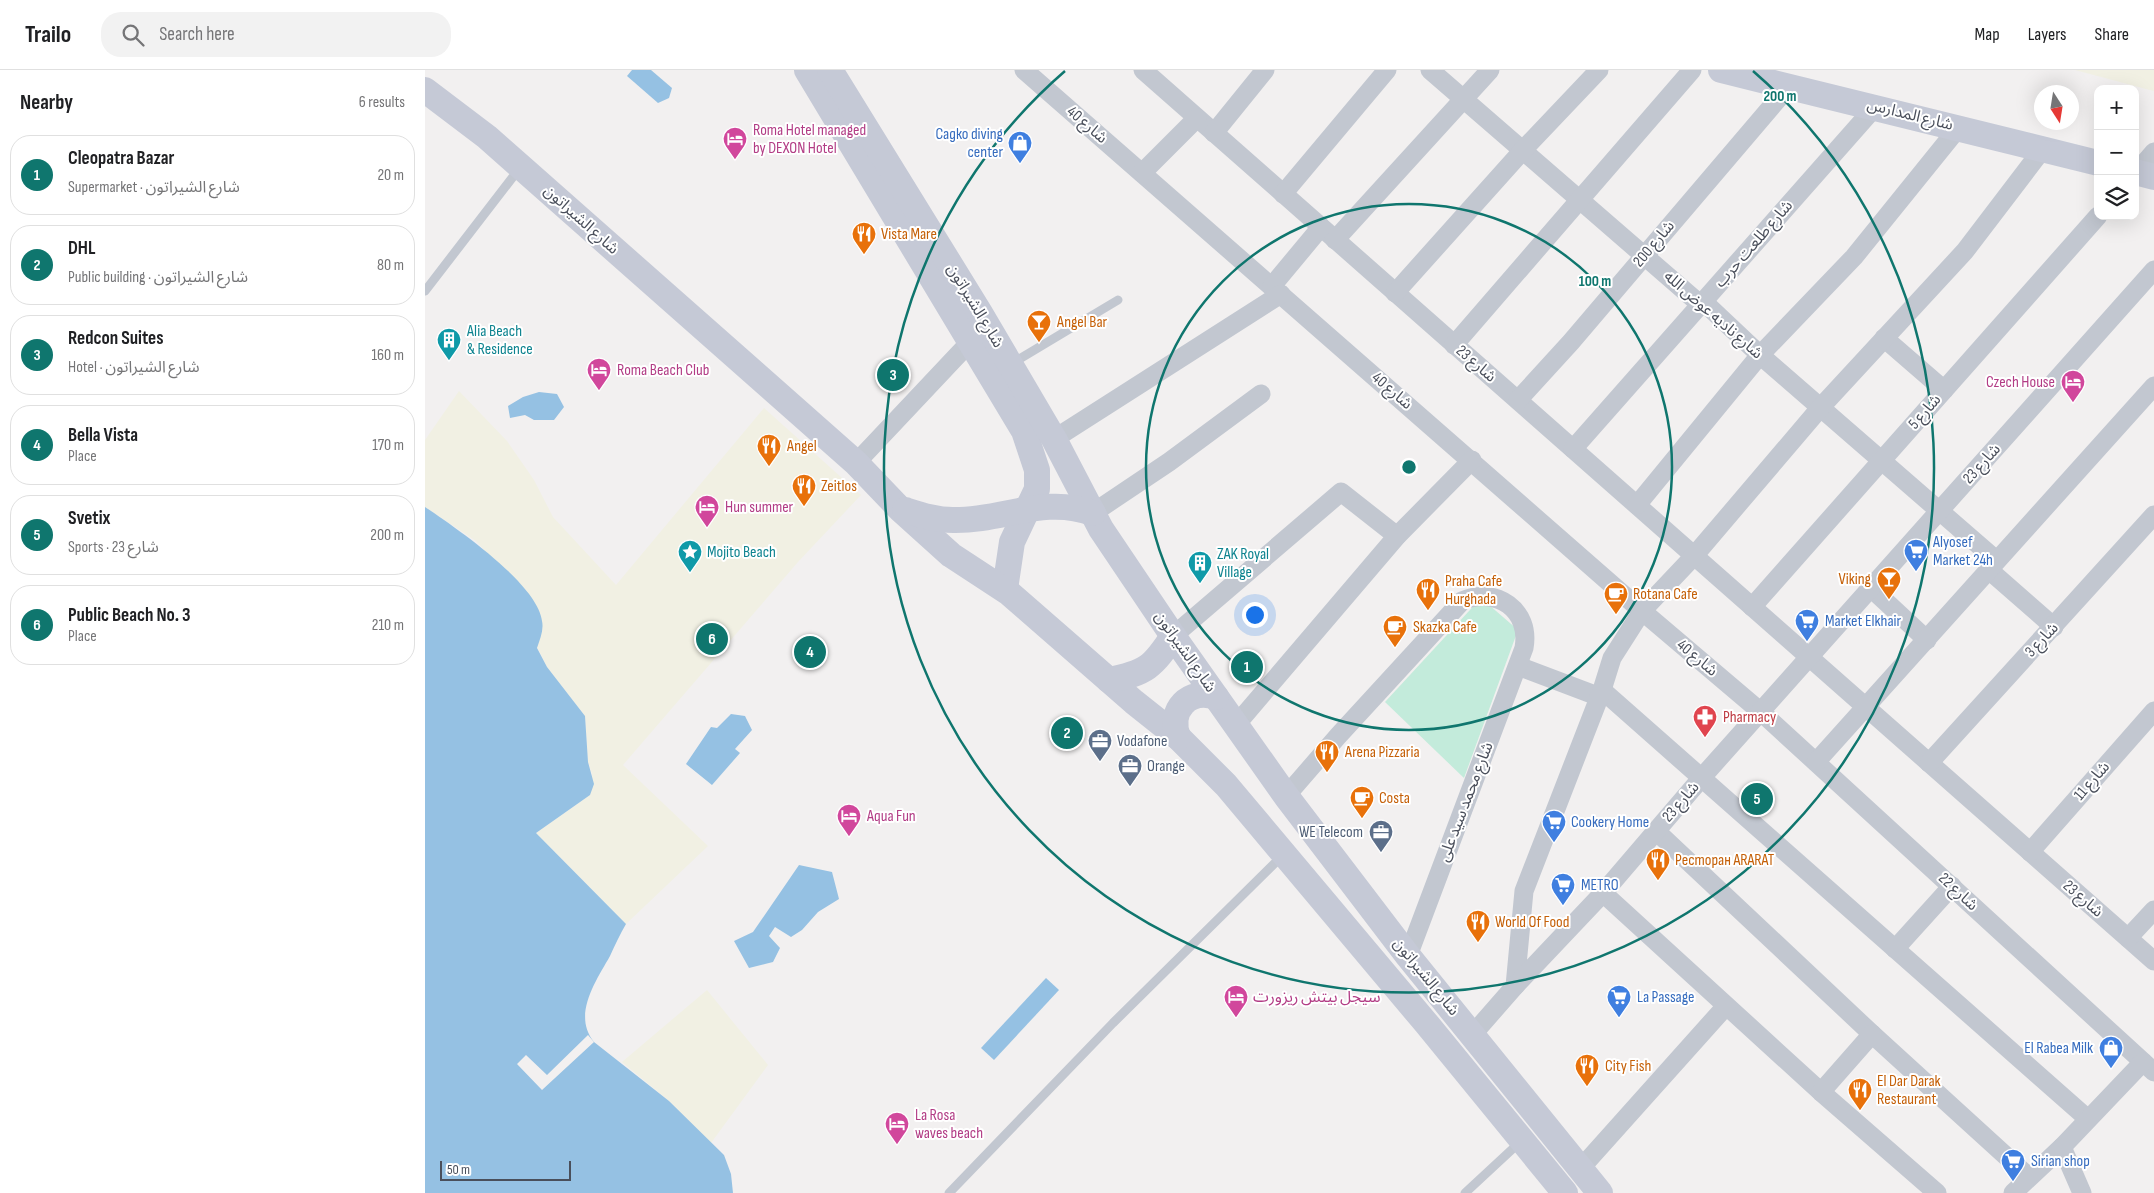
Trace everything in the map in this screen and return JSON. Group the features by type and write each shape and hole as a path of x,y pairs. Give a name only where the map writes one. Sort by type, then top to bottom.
{"street":[{"name":"شارع الشيراتون","path":"807,70 1024,431 1037,470 1037,489 1012,542 1005,589"},
{"name":"شارع الشيراتون","path":"830,70 1010,364 1054,439 1093,513 1173,636 1286,796 1408,956 1600,1193"},
{"name":"شارع 40","path":"1024,70 1472,460 1642,611 1761,712"},
{"path":"1213,133 1265,70"},
{"path":"1283,194 1387,70"},
{"name":"شارع ناديه عوض الله","path":"1430,70 1701,305 1708,306 1759,355 1939,511 2054,627"},
{"path":"1335,240 1465,100 1490,70"},
{"path":"1395,293 1523,150 1599,70"},
{"path":"1454,345 1692,70"},
{"name":"شارع المدارس","path":"1721,70 1959,127 2094,162"},
{"name":"شارع 23","path":"1154,74 1213,133 2154,961"},
{"name":"شارع 200","path":"1518,400 1571,342 1789,86"},
{"name":"شارع الشيراتون","path":"425,90 487,137 521,166 856,463 900,509 951,555 973,571 1005,589 1109,680 1178,737 1226,785 1565,1193"},
{"name":"شارع طلعت حرب","path":"1573,449 1875,107"},
{"path":"1142,173 1197,118"},
{"path":"1637,506 1759,355 1855,257 1959,127"},
{"path":"1515,986 1524,892 1613,658 1642,611 1694,556 1820,408 1965,252 2042,150"},
{"path":"2140,173 2154,152"},
{"name":"شارع 5","path":"1751,607 2094,220"},
{"path":"1054,439 1277,290 1321,228"},
{"name":"شارع 23","path":"1473,1034 1515,986 1603,893 1702,777 2154,270"},
{"path":"1884,338 1944,390"},
{"path":"856,463 970,342"},
{"path":"1816,762 2154,386"},
{"path":"900,509 932,518 954,520 982,518 1045,505 1063,505 1093,513 1169,462 1261,394"},
{"path":"1235,726 1397,536 1472,460"},
{"path":"1109,680 1139,672 1151,666 1173,636 1341,492 1397,536"},
{"name":"شارع 3","path":"1929,763 2154,515"},
{"path":"1871,588 1927,640"},
{"name":"شارع محمد سيد على","path":"1286,796 1338,736 1462,601 1479,596 1489,596 1497,598 1513,607 1523,622 1525,630 1524,648 1408,956"},
{"path":"1518,666 1601,693 1702,777 2088,1119"},
{"path":"1178,737 1175,719 1183,703 1198,694 1216,697"},
{"name":"شارع 11","path":"2030,852 2154,711"},
{"name":"شارع 22","path":"1761,712 1952,886 2150,1071"},
{"path":"1656,831 1872,1034 2029,1177"},
{"path":"1895,949 1952,886"},
{"path":"1603,893 1821,1092 1937,1193"},
{"path":"2128,938 2154,910"},
{"path":"1581,1168 1727,1006"},
{"path":"1821,1092 1872,1034"},
{"path":"2013,1193 2062,1147 2088,1119 2150,1071"},
{"path":"2062,1147 2082,1193"}],"lane":[{"path":"425,292 521,166"},
{"path":"1010,364 1118,300"},
{"path":"949,1193 1113,1024 1284,854"},
{"path":"1465,1193 1522,1140"}],"green space":[{"path":"1481,598 1518,630 1464,778 1385,702"}],"sand":[{"path":"2075,70 2154,70 2154,91 2139,87 2139,85 2131,85"},
{"path":"459,391 507,441 534,480 553,517 616,585 764,408 861,495 798,562 623,765 708,846 626,924 536,833 590,795 592,774 588,762 585,716 547,667 537,647 541,629 539,611 476,541 425,507 425,440"},
{"path":"707,990 768,1065 711,1143 669,1101 622,1062"}],"water":[{"path":"632,70 651,70 672,88 669,98 658,103 627,76"},
{"path":"539,392 557,394 564,407 554,420 534,420 525,415 510,418 508,406 523,397"},
{"path":"425,507 474,542 511,574 526,590 537,606 542,621 542,631 537,648 547,667 585,716 588,762 594,784 590,795 536,833 626,924 589,998 585,1021 588,1032 594,1042 669,1101 724,1155 731,1174 733,1193 425,1193"},
{"path":"731,714 745,716 752,730 735,749 740,753 712,785 686,764 711,727 717,728"},
{"path":"799,865 832,872 839,899 818,912 802,930 791,937 775,927 769,936 780,948 773,962 749,968 734,941 753,932"},
{"path":"1046,978 1059,990 994,1060 981,1048"}],"pier":[{"path":"588,1035 594,1042 542,1090 517,1064 526,1055 547,1075"}],"place":[{"name":"Roma Hotel managed by DEXON Hotel","path":"735,160"},
{"name":"Садко diving center","path":"1020,164"},
{"name":"Vista Mare","path":"864,255"},
{"name":"Angel Bar","path":"1039,343"},
{"name":"Alia Beach & Residence","path":"449,361"},
{"name":"Redcon Suites","path":"893,375"},
{"name":"Roma Beach Club","path":"599,391"},
{"name":"Czech House","path":"2073,403"},
{"name":"Angel","path":"769,467"},
{"name":"Zeitlos","path":"804,507"},
{"name":"Hun summer","path":"707,528"},
{"name":"Alyosef Market 24h","path":"1916,572"},
{"name":"Mojito Beach","path":"690,573"},
{"name":"ZAK Royal Village","path":"1200,584"},
{"name":"Viking","path":"1889,600"},
{"name":"Praha Cafe Hurghada","path":"1428,611"},
{"name":"Rotana Cafe","path":"1616,615"},
{"name":"Public Beach No. 3","path":"712,639"},
{"name":"Market Elkhair","path":"1807,642"},
{"name":"Skazka Cafe","path":"1395,648"},
{"name":"Bella Vista","path":"810,652"},
{"name":"Cleopatra Bazar","path":"1247,667"},
{"name":"DHL","path":"1067,733"},
{"name":"Pharmacy","path":"1705,738"},
{"name":"Vodafone","path":"1100,762"},
{"name":"Arena Pizzaria","path":"1327,773"},
{"name":"Orange","path":"1130,787"},
{"name":"Svetix","path":"1757,799"},
{"name":"Costa","path":"1362,819"},
{"name":"Aqua Fun","path":"849,837"},
{"name":"Cookery Home","path":"1554,843"},
{"name":"WE Telecom","path":"1381,853"},
{"name":"Ресторан ARARAT","path":"1658,881"},
{"name":"METRO","path":"1563,906"},
{"name":"World Of Food","path":"1478,943"},
{"name":"سيجل بيتش ريزورت","path":"1236,1018"},
{"name":"La Passage","path":"1619,1018"},
{"name":"El Rabea Milk","path":"2111,1069"},
{"name":"City Fish","path":"1587,1087"},
{"name":"El Dar Darak Restaurant","path":"1860,1111"},
{"name":"La Rosa waves beach","path":"897,1145"},
{"name":"Sirian shop","path":"2013,1182"}]}
